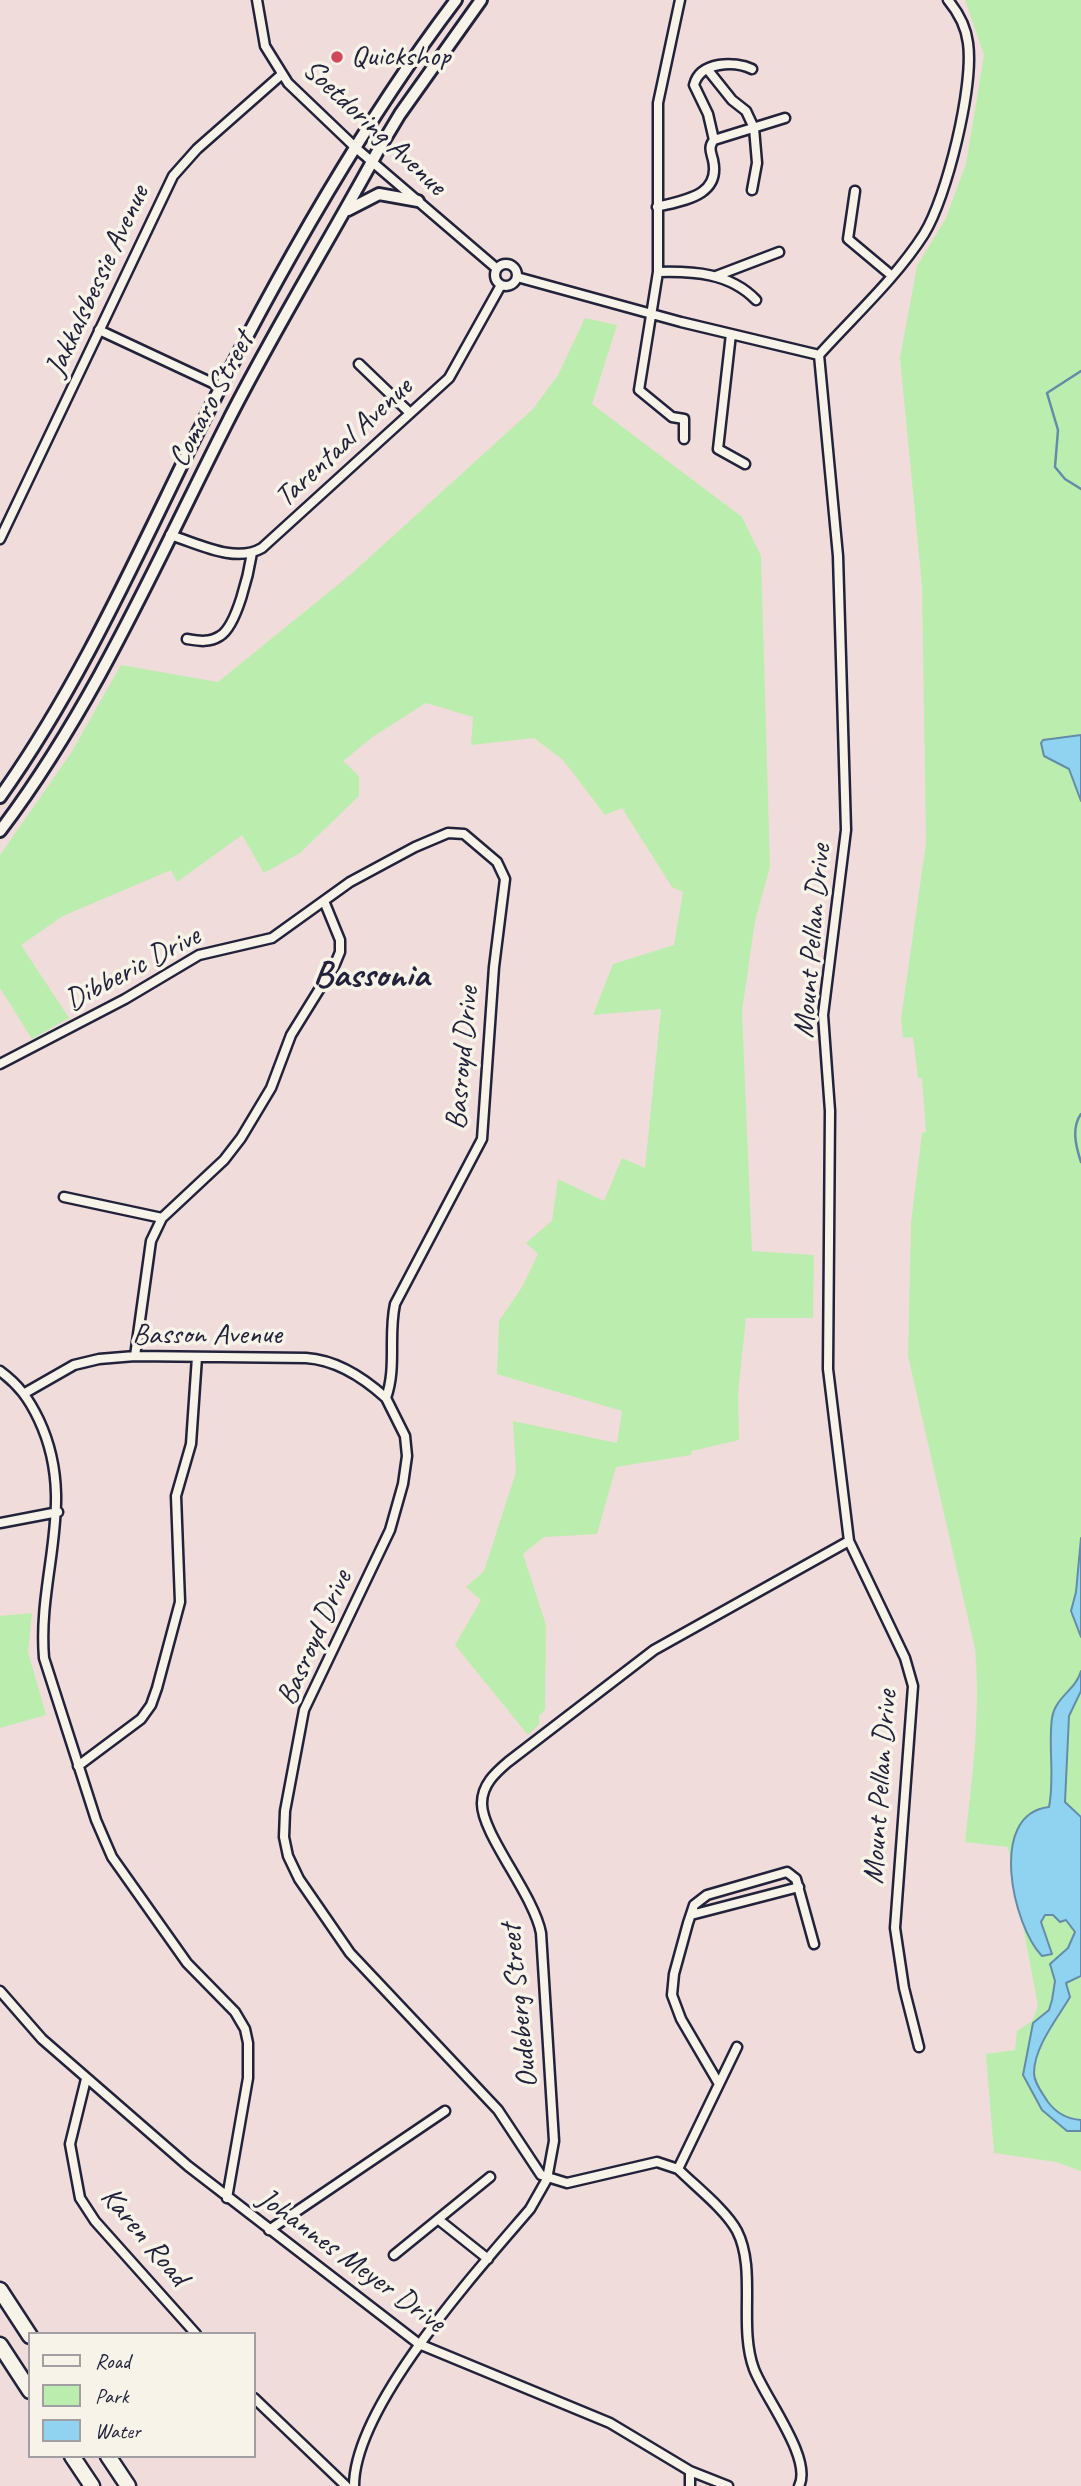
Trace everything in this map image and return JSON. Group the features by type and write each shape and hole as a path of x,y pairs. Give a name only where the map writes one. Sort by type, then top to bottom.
{"highway":[{"path":"0,2290 28,2333"},
{"path":"0,2345 28,2388"},
{"path":"73,2458 92,2486"},
{"path":"109,2458 128,2486"}],"street":[{"name":"Soetdoring Avenue","path":"257,0 265,46 281,75 356,148 496,268"},
{"name":"Comaro Street","path":"0,797 26,761 72,683 221,387 356,148 456,0"},
{"name":"Comaro Street","path":"0,831 38,778 78,712 279,325 372,161 400,114 481,0"},
{"path":"680,0 658,103 658,272 654,315 639,390 671,417 684,419 684,439"},
{"path":"517,277 511,285 501,285 494,278 496,268 510,264 517,277 654,315 819,355 891,275 923,234 947,184 969,56 965,30 948,0"},
{"path":"657,207 698,196 709,187 715,177 710,147 714,140 708,114 694,85 696,79 708,69 738,62 752,69"},
{"path":"708,69 732,100 746,111 754,128 757,153 752,190"},
{"name":"Jakkalsbessie Avenue","path":"0,539 173,176 197,149 281,75"},
{"path":"714,140 785,118"},
{"path":"855,191 848,239 891,275"},
{"path":"346,211 379,194 418,201"},
{"path":"715,276 779,253"},
{"path":"658,272 687,271 715,276 740,285 756,300"},
{"name":"Tarentaal Avenue","path":"252,553 279,534 455,369 501,285"},
{"path":"99,330 221,387"},
{"path":"731,334 718,449 745,464"},
{"name":"Mount Pellan Drive","path":"819,355 838,556 846,830 823,1015 830,1111 828,1356 849,1541 905,1658 913,1686 895,1928 904,1988 919,2047"},
{"path":"359,364 410,413"},
{"path":"170,535 232,554 252,553 243,591 224,634 210,641 187,639"},
{"name":"Dibberic Drive","path":"0,1064 125,999 199,954 272,938 379,866 442,835 458,833 472,840"},
{"name":"Basroyd Drive","path":"472,840 497,862 505,879 494,967 482,1139 397,1296 392,1321 393,1374 386,1398 405,1436 407,1457 403,1483 390,1530 304,1710 285,1811 285,1847 299,1879 350,1954 498,2110 536,2169 547,2179"},
{"path":"135,1356 151,1241 162,1219 237,1144 271,1088 294,1028 332,971 341,946 324,901"},
{"path":"64,1197 162,1219"},
{"name":"Basson Avenue","path":"25,1394 79,1363 135,1356 321,1360 362,1379 386,1398"},
{"path":"78,1766 144,1715 160,1678 180,1602 176,1496 191,1444 197,1357"},
{"path":"0,1371 25,1394 51,1450 58,1512 43,1646 50,1681 102,1835 117,1866 187,1963 235,2012 245,2029 248,2043 248,2078 227,2198"},
{"path":"0,1523 58,1512"},
{"name":"Oudeberg Street","path":"354,2486 359,2452 419,2344 530,2209 547,2179 553,2155 554,2121 541,1933 531,1904 486,1819 482,1803 485,1789 491,1778 508,1762 654,1650 849,1541"},
{"path":"719,2084 681,2019 672,1996 674,1974 694,1905 707,1895 787,1872 796,1878 814,1944"},
{"path":"691,1915 799,1887"},
{"name":"Johannes Meyer Drive","path":"0,1992 34,2031 86,2079 227,2198 419,2344 610,2423 691,2471 728,2486"},
{"path":"678,2169 737,2047"},
{"name":"Karen Road","path":"86,2079 70,2144 75,2179 83,2205 195,2332"},
{"path":"269,2230 445,2110"},
{"path":"547,2179 574,2182 657,2162 678,2169 737,2232 744,2263 745,2321 749,2353 764,2390 801,2460 801,2482"},
{"path":"394,2255 439,2220 450,2206 490,2177"},
{"path":"439,2220 488,2259"},
{"path":"256,2400 346,2486"},
{"path":"690,2486 691,2471"}],"green space":[{"path":"965,0 1081,0 1081,2171 1056,2162 994,2153 986,2054 1015,2050 1017,2031 1032,2021 1038,2006 1008,1847 965,1842 976,1721 975,1649 908,1356 911,1223 922,1133 926,1132 922,1078 918,1078 913,1037 903,1038 901,1019 926,843 922,586 900,358 917,266 946,218 966,164 984,55"},
{"path":"585,318 617,325 592,404 742,517 761,556 770,867 755,921 742,1011 752,1251 814,1255 813,1318 746,1318 738,1393 739,1440 692,1451 691,1455 616,1467 597,1534 544,1537 523,1554 546,1625 545,1710 539,1716 539,1724 528,1735 455,1645 481,1600 466,1587 484,1571 516,1472 513,1421 617,1443 622,1411 497,1374 499,1321 522,1287 538,1254 526,1243 552,1221 558,1179 604,1201 622,1158 645,1168 661,1009 593,1015 613,964 674,945 683,892 672,887 622,808 605,815 563,760 534,738 471,745 473,717 426,703 374,736 343,761 359,776 359,796 300,853 264,873 242,835 177,882 171,870 63,916 21,945 69,1018 32,1039 0,988 0,855 71,753 121,665 218,682 350,575 533,409 558,375"},
{"path":"32,1613 28,1652 46,1715 0,1728 0,1616"}],"water":[{"path":"1081,735 1081,801 1069,769 1044,756 1041,743 1043,740"},
{"path":"1081,1538 1081,1637 1071,1611 1076,1592"},
{"path":"1081,1671 1081,1691 1069,1716 1065,1802 1081,1817 1081,1976 1066,1983 1070,1997 1042,2043 1034,2073 1035,2081 1055,2110 1067,2117 1081,2120 1081,2131 1067,2131 1042,2110 1023,2075 1033,2023 1049,2010 1052,2000 1055,1981 1050,1964 1068,1948 1075,1932 1066,1920 1060,1922 1053,1915 1045,1915 1041,1922 1052,1954 1042,1956 1031,1941 1022,1921 1011,1873 1012,1849 1018,1829 1030,1814 1049,1807 1052,1718 1057,1704 1075,1683"}],"waterway":[{"path":"1081,371 1047,393 1058,430 1055,467 1065,479 1081,489"},
{"path":"1081,1114 1075,1131 1081,1162"}],"place":[{"name":"Quickshop","path":"337,57"}],"district":[{"name":"Bassonia","path":"371,976"}]}
